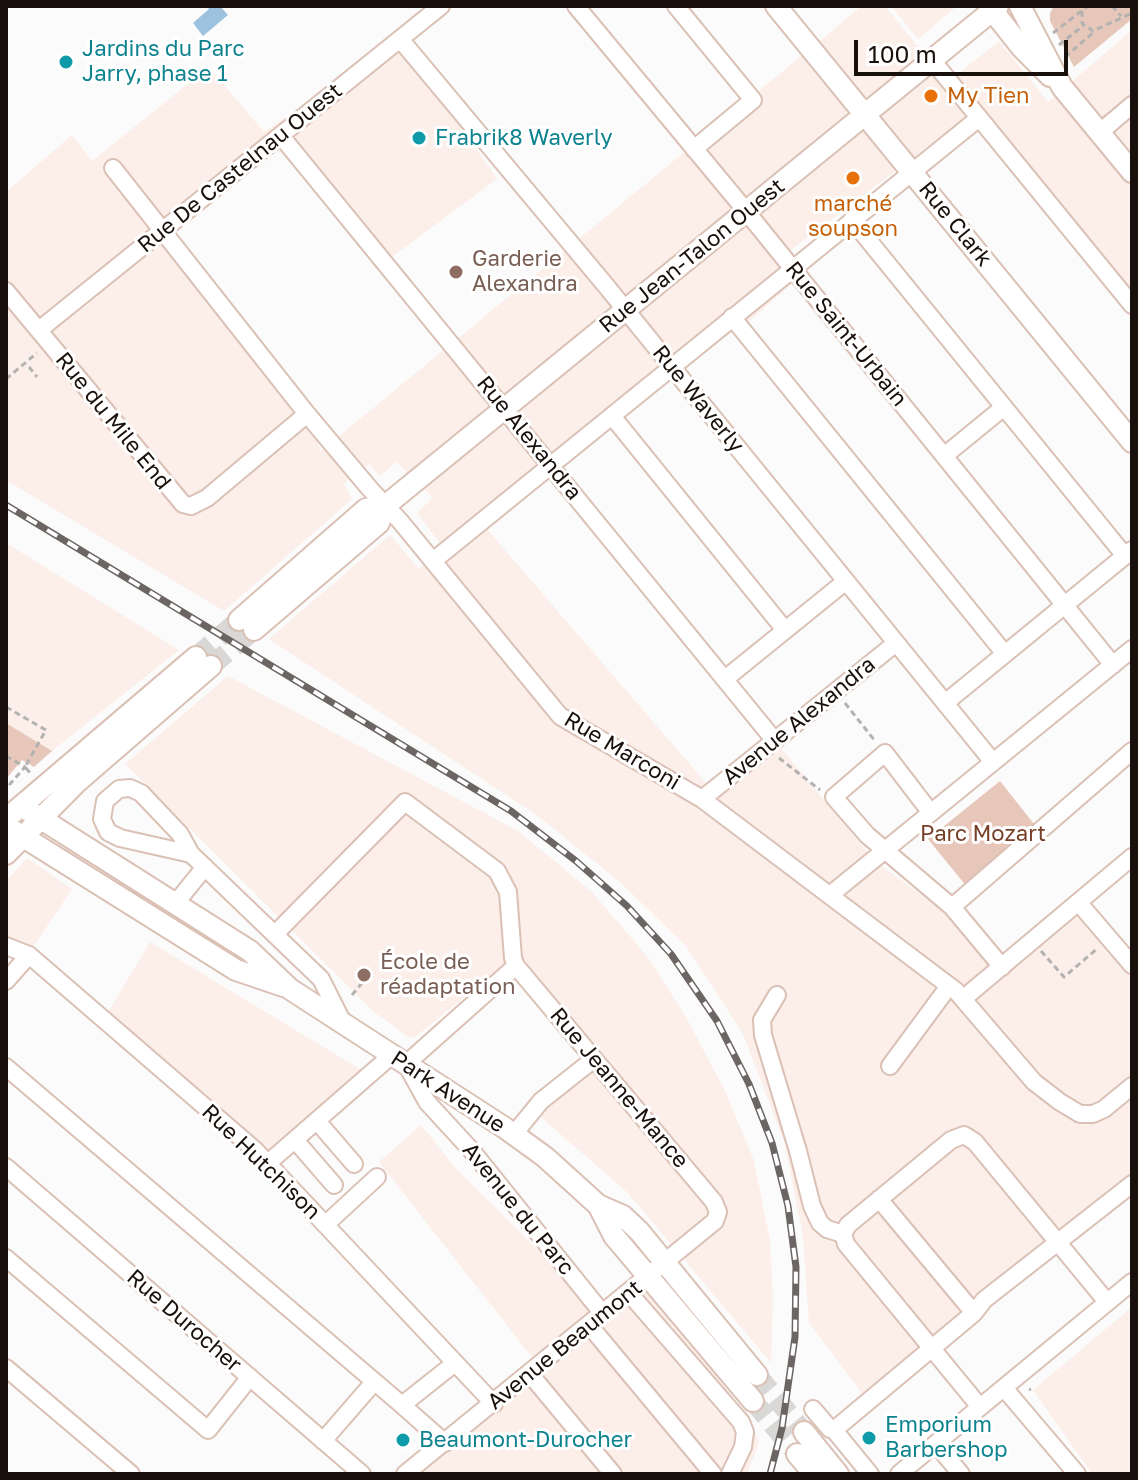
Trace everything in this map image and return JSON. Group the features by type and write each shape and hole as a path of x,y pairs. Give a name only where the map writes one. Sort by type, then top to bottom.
{"main road":[{"name":"Rue Clark","path":"776,6 1132,442"},
{"path":"1020,6 1062,87"},
{"name":"Rue Jean-Talon Ouest","path":"247,625 366,509 385,506 993,7"},
{"path":"993,7 1022,48 1062,87 1132,172"},
{"path":"6,854 14,822 203,662 39,818 14,822"},
{"name":"Park Avenue","path":"39,818 250,951 290,989 514,1134 598,1205 623,1216 757,1375"},
{"name":"Park Avenue","path":"14,822 236,970 290,989"},
{"name":"Park Avenue","path":"598,1205 614,1236 753,1401"},
{"path":"804,1432 838,1474"},
{"path":"797,1454 814,1474"}],"street":[{"name":"Rue De Castelnau Ouest","path":"39,330 441,6"},
{"name":"Rue Saint-Urbain","path":"576,6 1113,665"},
{"path":"676,6 753,100 694,149"},
{"name":"Rue Waverly","path":"400,39 626,310 993,762"},
{"path":"932,60 1132,305"},
{"path":"1099,133 1132,105"},
{"path":"433,561 979,118"},
{"name":"Rue Alexandra","path":"281,136 775,741"},
{"name":"Rue Marconi","path":"113,168 307,414 560,716 702,799 949,986 964,998 1047,1094 1080,1114 1093,1114 1132,1086"},
{"path":"852,220 1128,553 945,703"},
{"name":"Rue du Mile End","path":"6,291 183,504 191,506 207,498 307,414"},
{"path":"732,317 1005,654"},
{"path":"944,456 1004,407"},
{"path":"612,416 785,630"},
{"path":"725,679 846,581"},
{"name":"Avenue Alexandra","path":"702,799 896,643"},
{"path":"830,895 1132,649"},
{"path":"952,907 1132,751"},
{"path":"931,813 885,753 834,797 867,835 952,907 1002,967"},
{"path":"191,854 108,832 102,819 105,801 119,789 130,788 141,793 180,834 191,854 321,979 342,1021"},
{"path":"268,1163 317,1121 516,966 508,892 497,871 405,802 275,934"},
{"path":"964,998 1132,857"},
{"path":"175,904 205,867"},
{"path":"1078,902 1132,965"},
{"name":"Rue Hutchison","path":"6,946 29,955 268,1163 494,1404"},
{"path":"6,981 29,955"},
{"name":"Rue Jeanne-Mance","path":"516,966 714,1202 718,1212"},
{"path":"890,1066 949,986"},
{"path":"777,995 762,1020 763,1035 812,1206 820,1223 843,1234"},
{"path":"514,1134 541,1101 594,1059"},
{"name":"Avenue du Parc","path":"399,1060 427,1102 472,1151 603,1314"},
{"path":"6,1067 445,1443"},
{"path":"317,1121 354,1164"},
{"path":"980,1407 846,1244 843,1234 848,1225 879,1199 951,1140 964,1135 975,1142 1107,1302"},
{"path":"295,1140 334,1185"},
{"name":"Rue Durocher","path":"6,1167 362,1474"},
{"path":"326,1224 377,1177"},
{"path":"834,1430 974,1313 984,1300 1132,1184"},
{"path":"879,1199 974,1313"},
{"name":"Avenue Beaumont","path":"405,1474 665,1263 715,1221 718,1212"},
{"path":"6,1258 208,1430 250,1377"},
{"path":"899,1474 1132,1282"},
{"path":"629,1293 736,1417 745,1432 743,1447 730,1474"},
{"path":"589,1325 713,1474"},
{"path":"402,1405 455,1363"},
{"path":"6,1368 131,1474"},
{"path":"530,1374 613,1474"},
{"path":"323,1441 374,1382"},
{"path":"1004,1388 1077,1474"},
{"path":"813,1409 870,1474"},
{"path":"936,1444 961,1474"}],"path":[{"path":"1053,33 1088,6"},
{"path":"1112,6 1121,16"},
{"path":"1082,11 1084,25"},
{"path":"1065,57 1095,31 1132,13"},
{"path":"1084,25 1095,31"},
{"path":"1059,45 1084,25"},
{"path":"6,379 39,352"},
{"path":"29,367 37,377"},
{"path":"836,692 885,753"},
{"path":"6,707 46,730 25,767 10,784 6,781"},
{"path":"6,756 25,767 35,778"},
{"path":"779,758 813,786 834,797"},
{"path":"1041,951 1064,977 1098,948"},
{"path":"352,995 362,983"}],"shaded area":[{"path":"862,6 885,6 972,113 783,256 800,277 739,330 726,319 479,520 712,790 775,741 874,860 955,920 1000,968 1078,902 1132,965 1132,1190 862,1393 809,1323 803,1237 785,1144 743,1034 686,946 620,882 538,816 269,639 390,535 419,569 445,550 417,513 433,498 397,462 379,476 369,464 344,483 352,499 224,611 6,480 6,192 72,135 92,161 209,67 264,132 400,39 497,179 385,262 281,136 163,231 307,414 321,451"},
{"path":"891,6 957,6 918,39"},
{"path":"1132,30 1132,298 953,78 999,41 1048,102"},
{"path":"6,543 179,650 52,751 6,723"},
{"path":"228,676 518,831 593,893 650,960 687,1019 726,1093 754,1161 770,1240 773,1298 771,1363 628,1193 535,1112 600,1058 516,955 414,1038 407,1036 373,1011 125,764"},
{"path":"27,858 72,889 27,956 6,943 6,881"},
{"path":"150,942 368,1074 267,1162 104,1019"},
{"path":"421,1125 458,1171 603,1314 648,1277 750,1422 759,1442 747,1474 413,1474 539,1366 379,1162"},
{"path":"1132,1307 1132,1474 1092,1474 1033,1390"}],"green space":[{"path":"1054,6 1132,6 1132,19 1074,67 1050,21"},
{"path":"6,723 52,751 34,767 22,760 6,779"},
{"name":"Parc Mozart","path":"1000,781 1038,829 967,887 928,839"}],"water":[{"path":"207,6 220,6 228,15 203,36 193,23 209,9"}],"tunnel":[{"path":"196,657 239,620"},
{"path":"211,666 254,630"},
{"path":"757,1375 804,1432"},
{"path":"753,1401 797,1454"}],"railway":[{"path":"6,505 511,811 576,861 627,906 671,954 717,1021 749,1084 772,1143 788,1206 796,1267 795,1337 782,1428 770,1474"}],"place":[{"name":"Jardins du Parc Jarry, phase 1","path":"66,62"},
{"name":"My Tien","path":"931,96"},
{"name":"Frabrik8 Waverly","path":"419,138"},
{"name":"marché soupson","path":"853,178"},
{"name":"Garderie Alexandra","path":"456,272"},
{"name":"École de réadaptation","path":"364,975"},
{"name":"Emporium Barbershop","path":"869,1438"},
{"name":"Beaumont-Durocher","path":"403,1440"}]}
